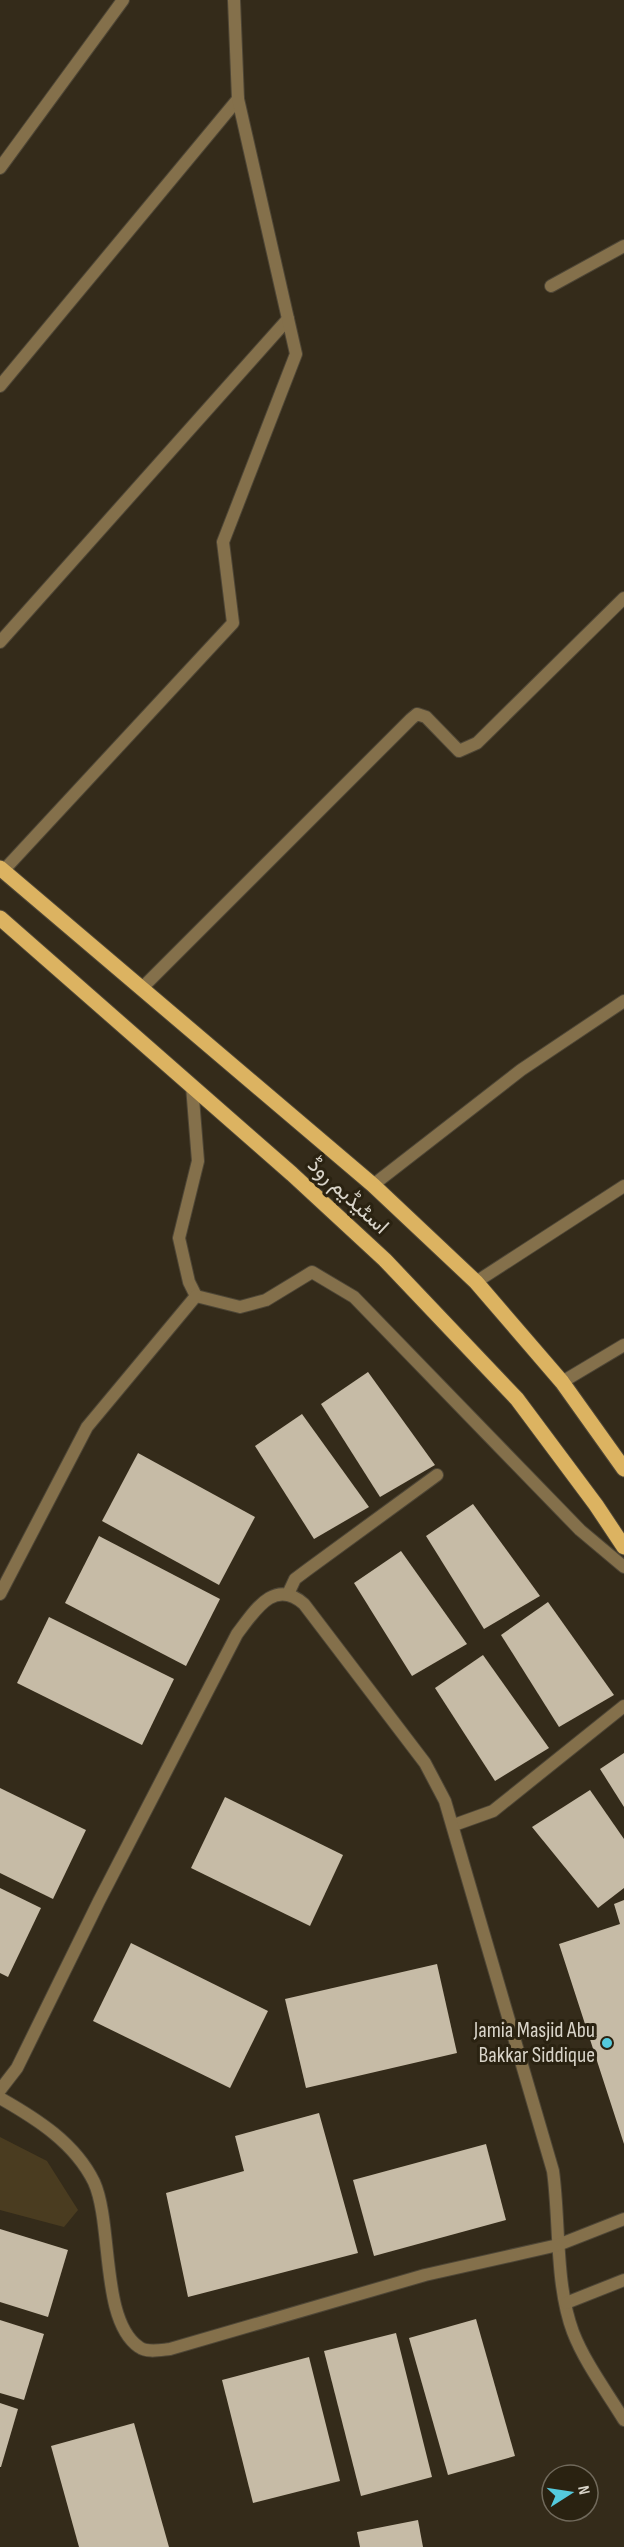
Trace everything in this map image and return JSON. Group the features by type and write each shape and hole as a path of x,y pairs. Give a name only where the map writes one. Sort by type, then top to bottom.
{"main road":[{"name":"اسٹیڈیم روڈ","path":"2,869 373,1185 476,1282 562,1382 624,1469"},
{"name":"اسٹیڈیم روڈ","path":"0,918 192,1086 385,1260 517,1399 596,1505 624,1547"}],"street":[{"path":"0,168 123,0"},
{"path":"2,869 233,623 223,542 296,354 238,99 234,0"},
{"path":"0,386 238,99"},
{"path":"551,286 624,246"},
{"path":"0,642 288,319"},
{"path":"141,989 417,714 426,717 459,751 466,750 477,743 624,598"},
{"path":"373,1185 521,1070 624,1001"},
{"path":"192,1086 198,1161 179,1238 189,1282 196,1296 240,1307 266,1300 312,1272 354,1297 580,1530 624,1567"},
{"path":"476,1282 624,1186"},
{"path":"0,1594 87,1427 196,1296"},
{"path":"562,1382 624,1346"},
{"path":"288,1594 290,1586 301,1575 437,1475"},
{"path":"0,2090 16,2068 99,1900 237,1634 258,1607 272,1596 288,1594 296,1596 425,1763 441,1792 454,1825 553,2172 558,2209 558,2245 566,2303 577,2340 624,2420"},
{"path":"454,1825 493,1811 624,1706"},
{"path":"0,2098 53,2131 87,2170 95,2185 116,2310 130,2339 140,2349 155,2351 170,2349 425,2275 512,2258 558,2245 624,2219"},
{"path":"566,2303 624,2280"}],"shaded area":[{"path":"0,2137 47,2161 78,2210 64,2227 0,2210"}],"building":[{"path":"368,1372 435,1465 380,1497 321,1404"},
{"path":"302,1414 369,1507 314,1539 255,1446"},
{"path":"138,1453 255,1517 219,1585 102,1521"},
{"path":"473,1504 540,1596 484,1629 426,1536"},
{"path":"99,1536 220,1599 186,1666 65,1603"},
{"path":"401,1551 467,1644 412,1676 354,1583"},
{"path":"548,1602 614,1695 559,1727 501,1635"},
{"path":"49,1617 174,1679 142,1745 17,1683"},
{"path":"483,1655 549,1748 495,1781 435,1688"},
{"path":"624,1753 624,1807 600,1769"},
{"path":"0,1788 86,1830 53,1899 0,1873"},
{"path":"590,1790 624,1839 624,1888 598,1908 532,1827"},
{"path":"225,1797 343,1855 310,1926 191,1868"},
{"path":"0,1888 41,1908 8,1977 0,1973"},
{"name":"Jamia Masjid Abu Bakkar Siddique","path":"624,1900 624,2144 559,1944 620,1924 614,1904"},
{"path":"131,1943 268,2011 230,2088 93,2021"},
{"path":"437,1964 457,2053 306,2088 285,1999"},
{"path":"319,2113 358,2253 188,2297 166,2193 244,2171 235,2136"},
{"path":"486,2144 506,2220 374,2256 353,2180"},
{"path":"0,2229 68,2250 48,2317 0,2302"},
{"path":"476,2319 515,2456 448,2475 409,2338"},
{"path":"0,2320 44,2334 24,2400 0,2393"},
{"path":"396,2333 432,2477 361,2496 324,2351"},
{"path":"309,2357 340,2481 253,2503 222,2380"},
{"path":"0,2403 18,2409 1,2467 0,2467"},
{"path":"134,2423 169,2547 79,2547 51,2446"},
{"path":"418,2520 423,2547 360,2547 357,2532"}],"place":[{"name":"Jamia Masjid Abu Bakkar Siddique","path":"607,2043"}]}
